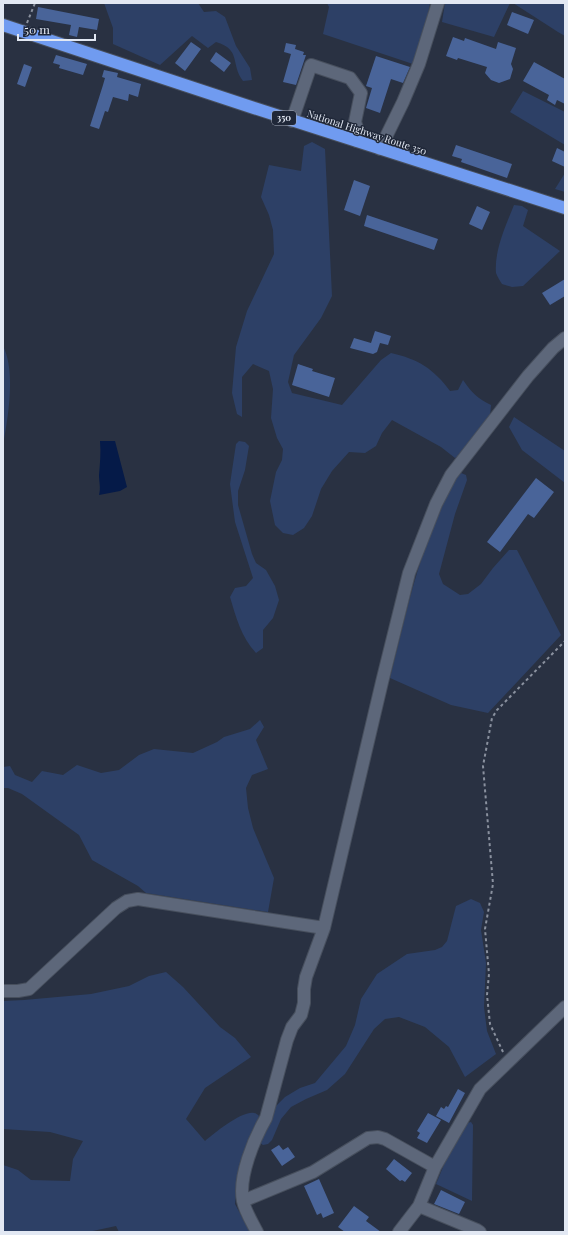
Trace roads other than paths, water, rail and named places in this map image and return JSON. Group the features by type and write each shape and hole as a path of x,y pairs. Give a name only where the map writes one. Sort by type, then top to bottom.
{"highway":[{"name":"National Highway Route 350","path":"3,25 292,121 565,208"}],"street":[{"path":"380,149 403,102 419,64 438,3"},
{"path":"292,121 311,65 350,78 361,93 355,122 359,134 357,142"},
{"path":"257,1232 243,1201 242,1184 251,1148 266,1118 287,1040 292,1027 301,1015 304,1003 306,977 324,928 409,573 436,504 451,475 528,376 553,348 565,338"},
{"path":"3,991 29,989 116,908 127,901 138,899 324,928"},
{"path":"399,1232 419,1206 435,1167 480,1089 565,1006"},
{"path":"243,1201 314,1172 368,1138 378,1136 385,1138 435,1167"},
{"path":"419,1206 480,1232"}]}
